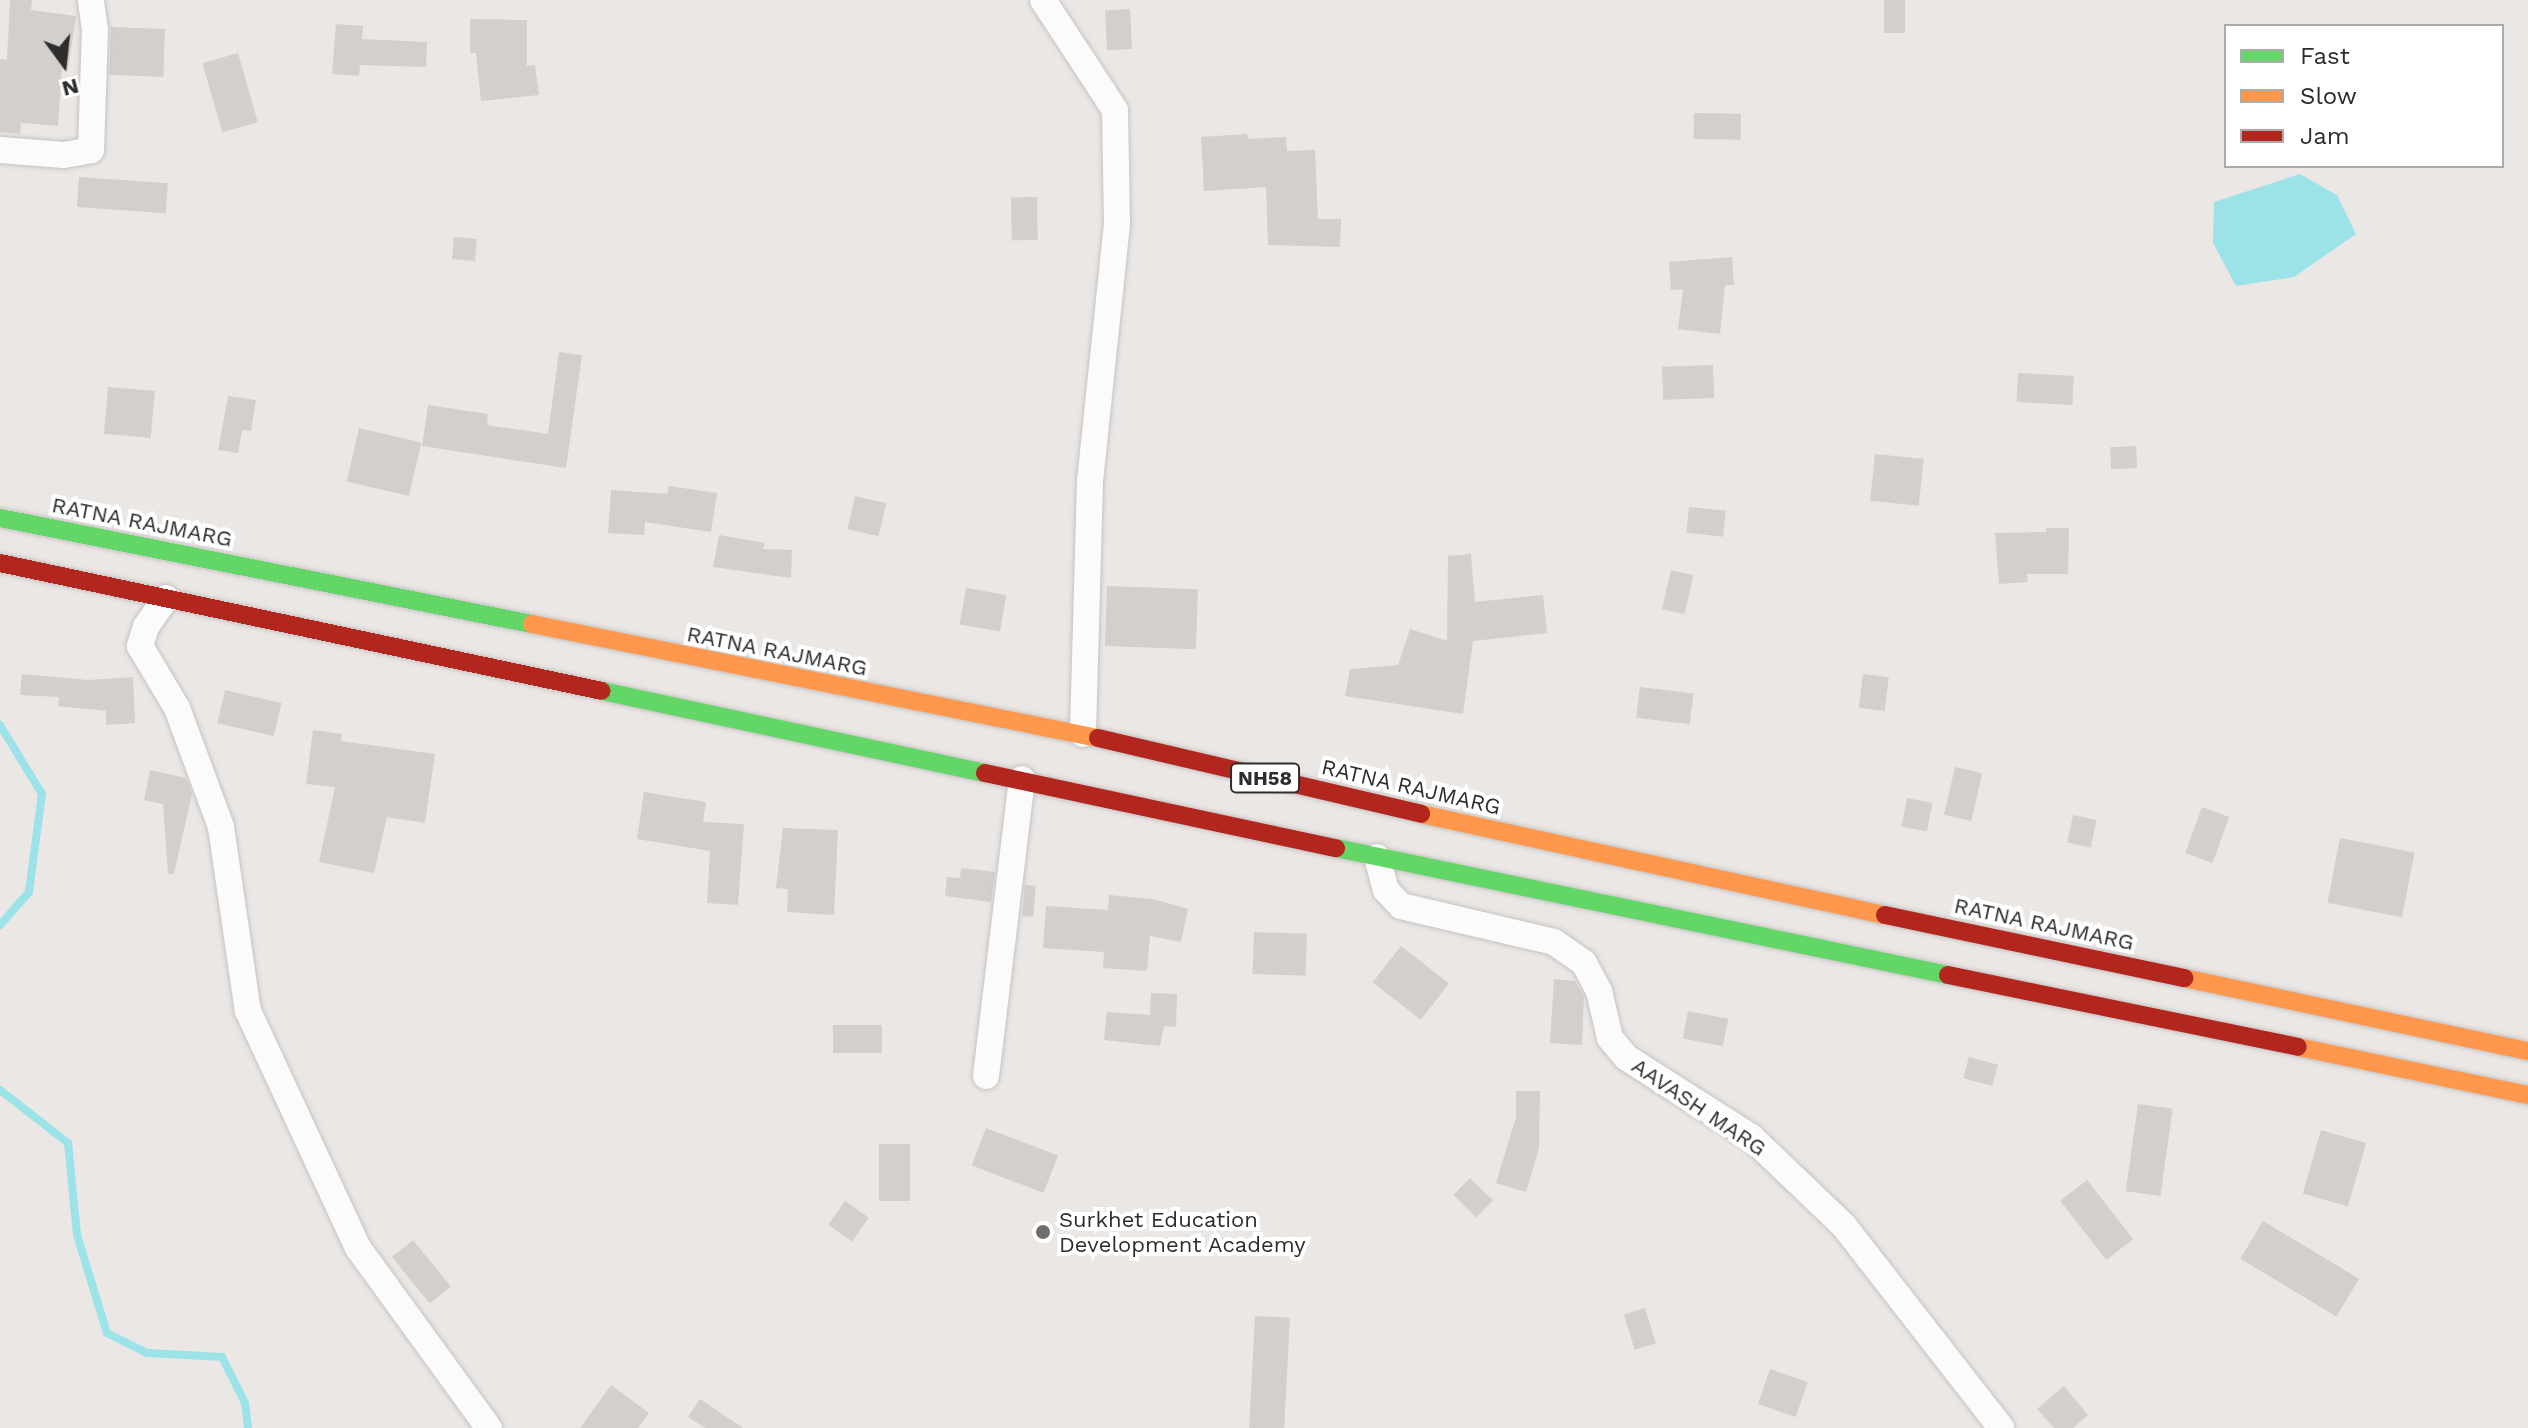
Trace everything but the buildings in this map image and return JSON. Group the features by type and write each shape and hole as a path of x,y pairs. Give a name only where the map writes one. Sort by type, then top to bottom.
{"main road":[{"name":"RATNA RAJMARG","path":"0,518 1083,734 1522,838 2528,1051"},
{"name":"NH58","path":"0,563 1377,857 2528,1095"}],"street":[{"path":"0,150 64,155 91,150 95,30 91,0"},
{"path":"1043,0 1115,110 1117,224 1090,481 1083,734"},
{"path":"166,598 146,627 140,646 177,708 221,827 248,1011 358,1248 489,1428"},
{"path":"986,1076 1022,779"},
{"name":"AAVASH MARG","path":"1377,857 1386,890 1401,906 1554,942 1584,963 1599,991 1610,1038 1627,1058 1751,1137 1844,1226 2001,1428"}],"water":[{"path":"2300,174 2337,195 2356,234 2294,277 2236,286 2213,243 2214,202"}],"waterway":[{"path":"0,725 42,794 29,892 0,925"},
{"path":"0,1090 68,1143 77,1235 107,1333 147,1353 222,1357 245,1403 248,1428"}],"traffic: fast":[{"path":"0,518 532,624"},
{"path":"602,691 985,773"},
{"path":"1336,848 1948,975"}],"traffic: slow":[{"path":"532,624 1098,738"},
{"path":"1421,814 1885,915"},
{"path":"2184,978 2528,1051"},
{"path":"2298,1047 2528,1095"}],"traffic: jam":[{"path":"0,563 602,691"},
{"path":"1098,738 1421,814"},
{"path":"985,773 1336,848"},
{"path":"1885,915 2184,978"},
{"path":"1948,975 2298,1047"}],"place":[{"name":"Surkhet Education Development Academy","path":"1043,1232"}]}
